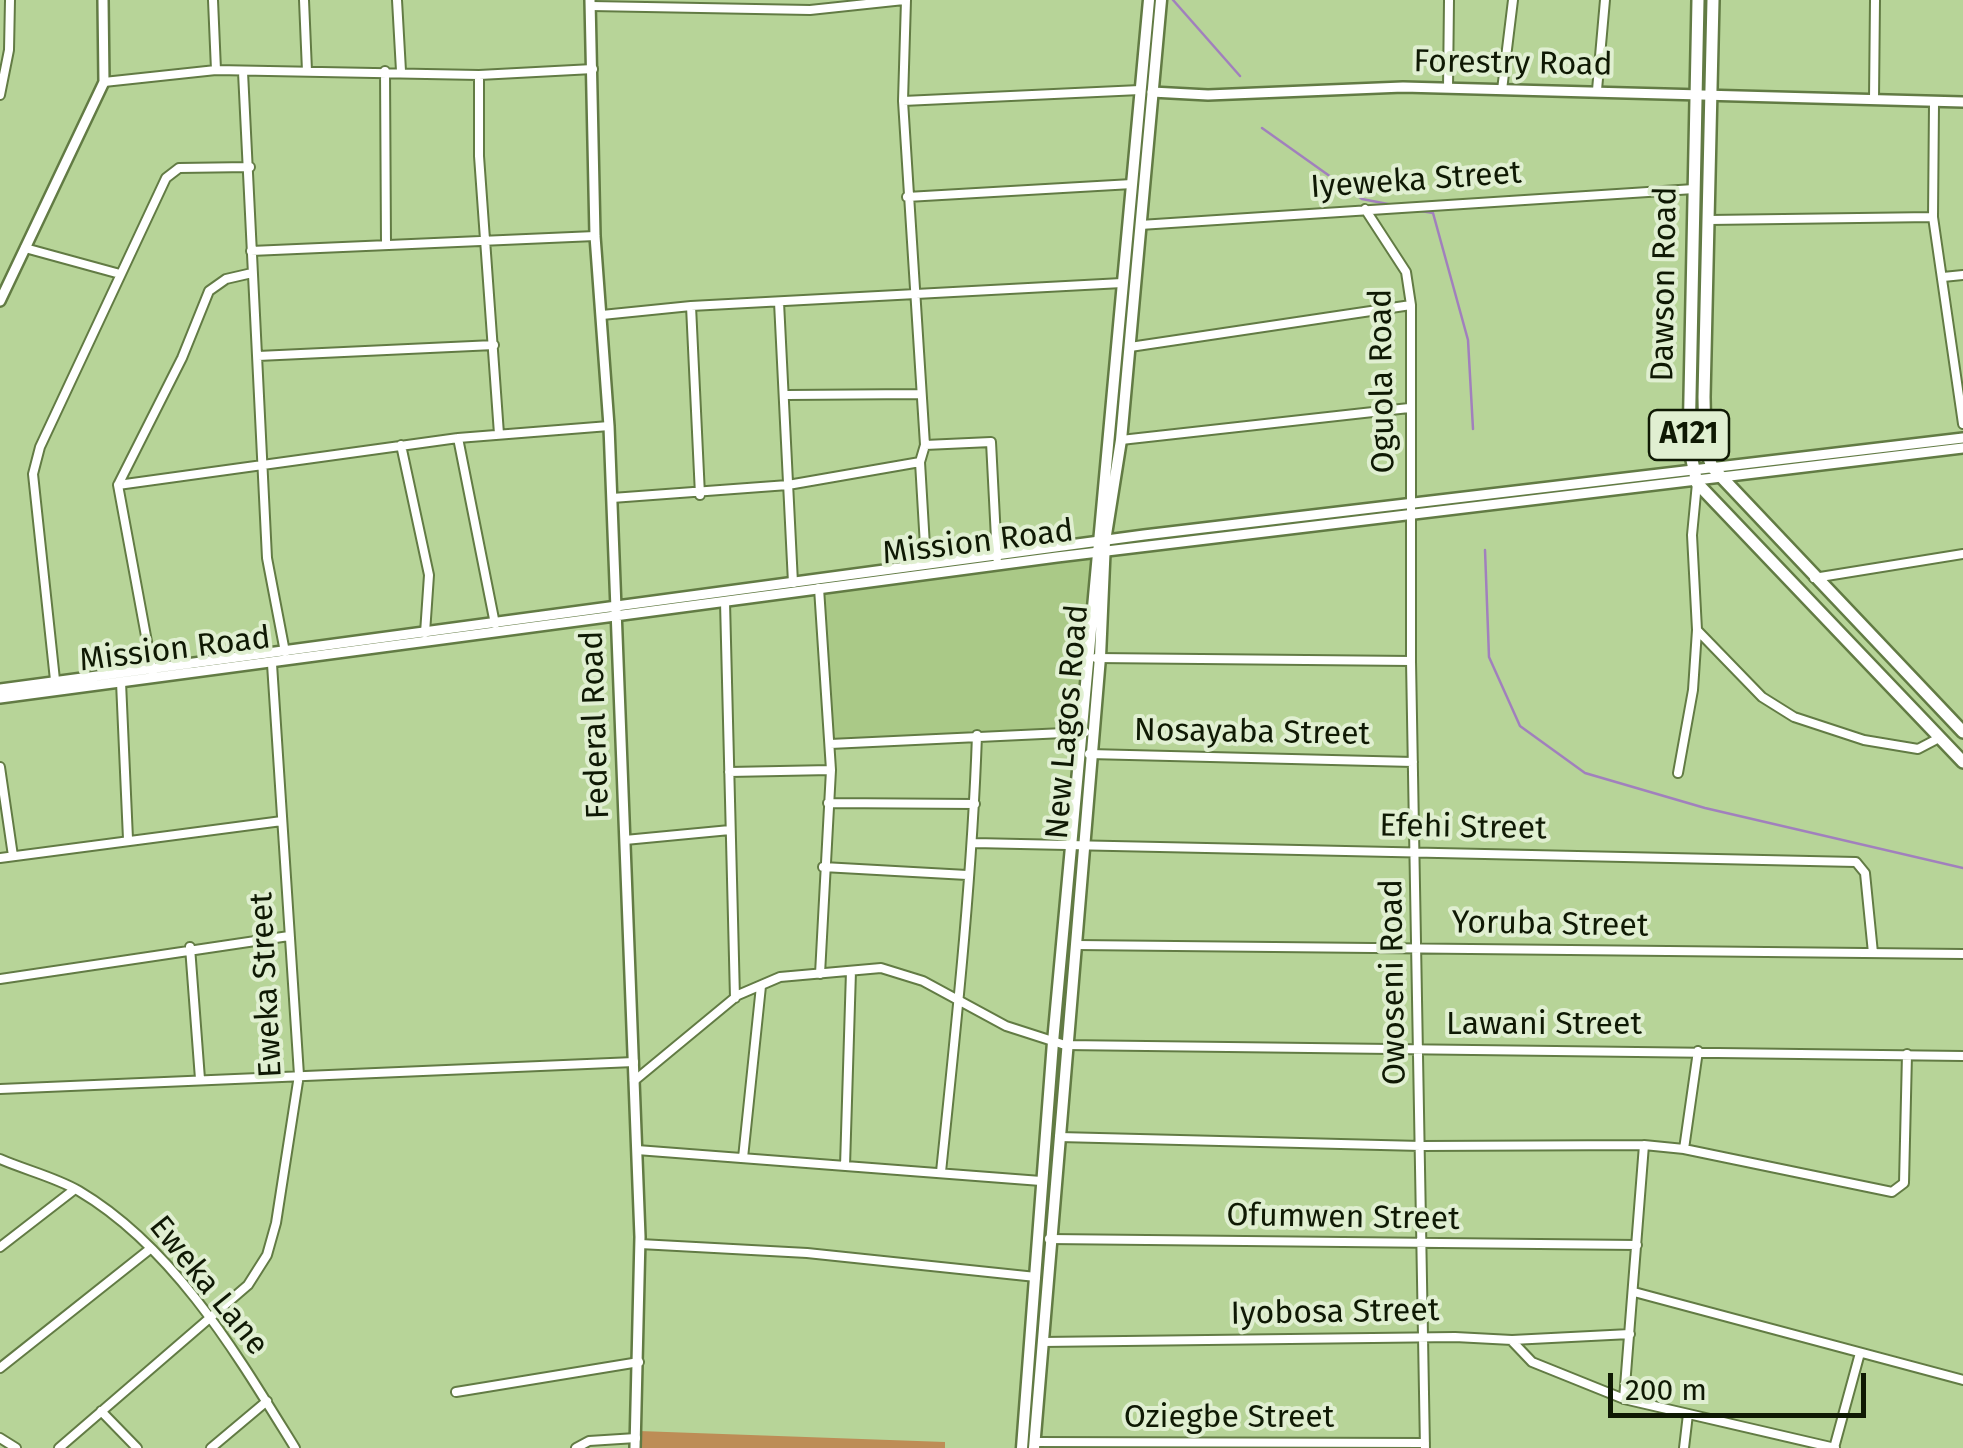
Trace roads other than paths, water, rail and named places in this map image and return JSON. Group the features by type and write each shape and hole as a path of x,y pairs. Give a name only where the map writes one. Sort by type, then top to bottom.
{"highway":[{"name":"Dawson Road","path":"1698,0 1709,220 1704,398 1706,446 1715,472"},
{"name":"Dawson Road","path":"1713,0 1695,189 1689,444 1697,483 1963,762"},
{"name":"A121","path":"1715,472 1963,732"}],"main road":[{"name":"New Lagos Road","path":"1101,547 1121,440 1130,347 1140,225 1149,0"},
{"name":"New Lagos Road","path":"1022,1448 1041,1182 1078,846 1122,284 1132,184 1160,0"},
{"name":"New Lagos Road","path":"1034,1445 1058,1136 1059,1044 1077,946 1078,846 1089,754 1087,732"}],"street":[{"path":"0,95 9,50 10,0"},
{"path":"0,301 104,82 104,0"},
{"path":"213,0 216,70"},
{"path":"304,0 307,71"},
{"path":"398,0 401,71"},
{"path":"590,3 810,5 905,0 903,101 926,445 920,462 926,563"},
{"path":"1448,88 1449,0"},
{"path":"1502,90 1513,0"},
{"path":"1597,90 1605,0"},
{"path":"1874,99 1875,0"},
{"name":"Federal Road","path":"590,3 595,236 609,426 640,1244 635,1443"},
{"path":"104,82 216,70 479,75 593,69"},
{"path":"385,71 386,245"},
{"path":"243,72 267,558 285,652"},
{"path":"479,75 499,434"},
{"name":"Forestry Road","path":"1146,91 1597,90 1963,102"},
{"path":"903,101 1146,91"},
{"path":"1934,104 1933,217 1963,424"},
{"path":"55,680 33,474 40,447 166,178 178,168 250,167"},
{"path":"907,198 1132,184"},
{"name":"Iyeweka Street","path":"1140,225 1695,189"},
{"name":"Oguola Road","path":"1364,209 1406,272 1411,306 1410,510"},
{"path":"1709,220 1933,217"},
{"path":"251,251 595,236"},
{"path":"26,248 120,274"},
{"path":"153,674 118,485 182,358 209,291 226,278 252,273"},
{"path":"1943,277 1963,274"},
{"path":"602,315 691,306 1122,284"},
{"path":"780,302 794,583"},
{"path":"691,306 700,495"},
{"path":"1130,347 1411,306"},
{"path":"258,356 494,346"},
{"path":"787,395 920,394"},
{"path":"1121,440 1408,408"},
{"path":"118,485 458,438 609,426"},
{"path":"458,438 494,624"},
{"name":"Mission Road","path":"1410,510 1697,483 1715,472 1963,438"},
{"path":"926,445 992,442 996,558"},
{"path":"401,445 429,575 425,633"},
{"name":"Mission Road","path":"0,689 55,680 272,664 616,614 926,563 1101,547 1410,510 1693,469 1715,472 1963,448"},
{"path":"612,498 700,495 788,485 920,462"},
{"path":"1678,773 1693,690 1698,630 1692,535 1697,483"},
{"name":"Owoseni Road","path":"1410,510 1425,1446"},
{"name":"Mission Road","path":"0,698 121,682 285,652 494,624 724,602 1101,547"},
{"path":"1813,578 1963,554"},
{"path":"819,588 832,770 823,867 820,974"},
{"path":"724,602 735,998"},
{"path":"1698,630 1762,697 1794,717 1864,740 1918,749 1939,738"},
{"path":"1094,658 1411,660"},
{"name":"Eweka Street","path":"59,1448 248,1286 266,1255 285,1179 300,1075 272,664"},
{"path":"121,682 128,840"},
{"path":"830,744 1087,732"},
{"path":"940,1172 959,1000 967,875 974,842 977,735"},
{"name":"Nosayaba Street","path":"1089,754 1414,762"},
{"path":"0,767 13,856"},
{"path":"729,772 832,770"},
{"path":"828,802 974,804"},
{"path":"0,858 282,821"},
{"path":"626,840 730,830"},
{"name":"Efehi Street","path":"974,842 1856,862 1865,873 1872,953"},
{"path":"823,867 967,875"},
{"path":"0,979 190,947 289,936"},
{"name":"Yoruba Street","path":"1077,946 1963,954"},
{"path":"190,947 200,1079"},
{"name":"Lawani Street","path":"634,1081 735,998 760,986 780,977 881,968 923,981 1006,1026 1059,1044 1963,1056"},
{"path":"845,1166 851,972"},
{"path":"743,1158 760,986"},
{"path":"1684,1149 1698,1051"},
{"path":"1058,1136 1422,1146 1644,1145 1684,1149 1892,1192 1900,1187 1908,1054"},
{"path":"0,1088 634,1062"},
{"path":"1624,1398 1644,1145"},
{"path":"637,1150 1041,1182"},
{"name":"Eweka Lane","path":"0,1159 75,1189 112,1214 150,1249 211,1320 295,1448"},
{"path":"0,1247 75,1189"},
{"name":"Ofumwen Street","path":"1049,1239 1638,1244"},
{"path":"640,1244 808,1253 1036,1278"},
{"path":"0,1368 150,1249"},
{"path":"1634,1292 1963,1380"},
{"name":"Iyobosa Street","path":"1042,1342 1512,1340 1630,1334"},
{"path":"1512,1340 1532,1362 1624,1398 1835,1448 1860,1353"},
{"path":"456,1392 640,1361"},
{"path":"211,1448 266,1402"},
{"path":"101,1411 137,1448"},
{"path":"1684,1448 1688,1414"},
{"path":"0,1438 16,1448"},
{"path":"576,1448 588,1441 635,1443"},
{"name":"Oziegbe Street","path":"1034,1445 1425,1446"}],"waterway":[{"path":"1173,0 1240,76"},
{"path":"1262,128 1362,199 1393,205"},
{"path":"1421,211 1433,213 1468,340 1473,429"},
{"path":"1485,550 1489,657 1520,726 1585,773 1705,808 1963,868"}]}
